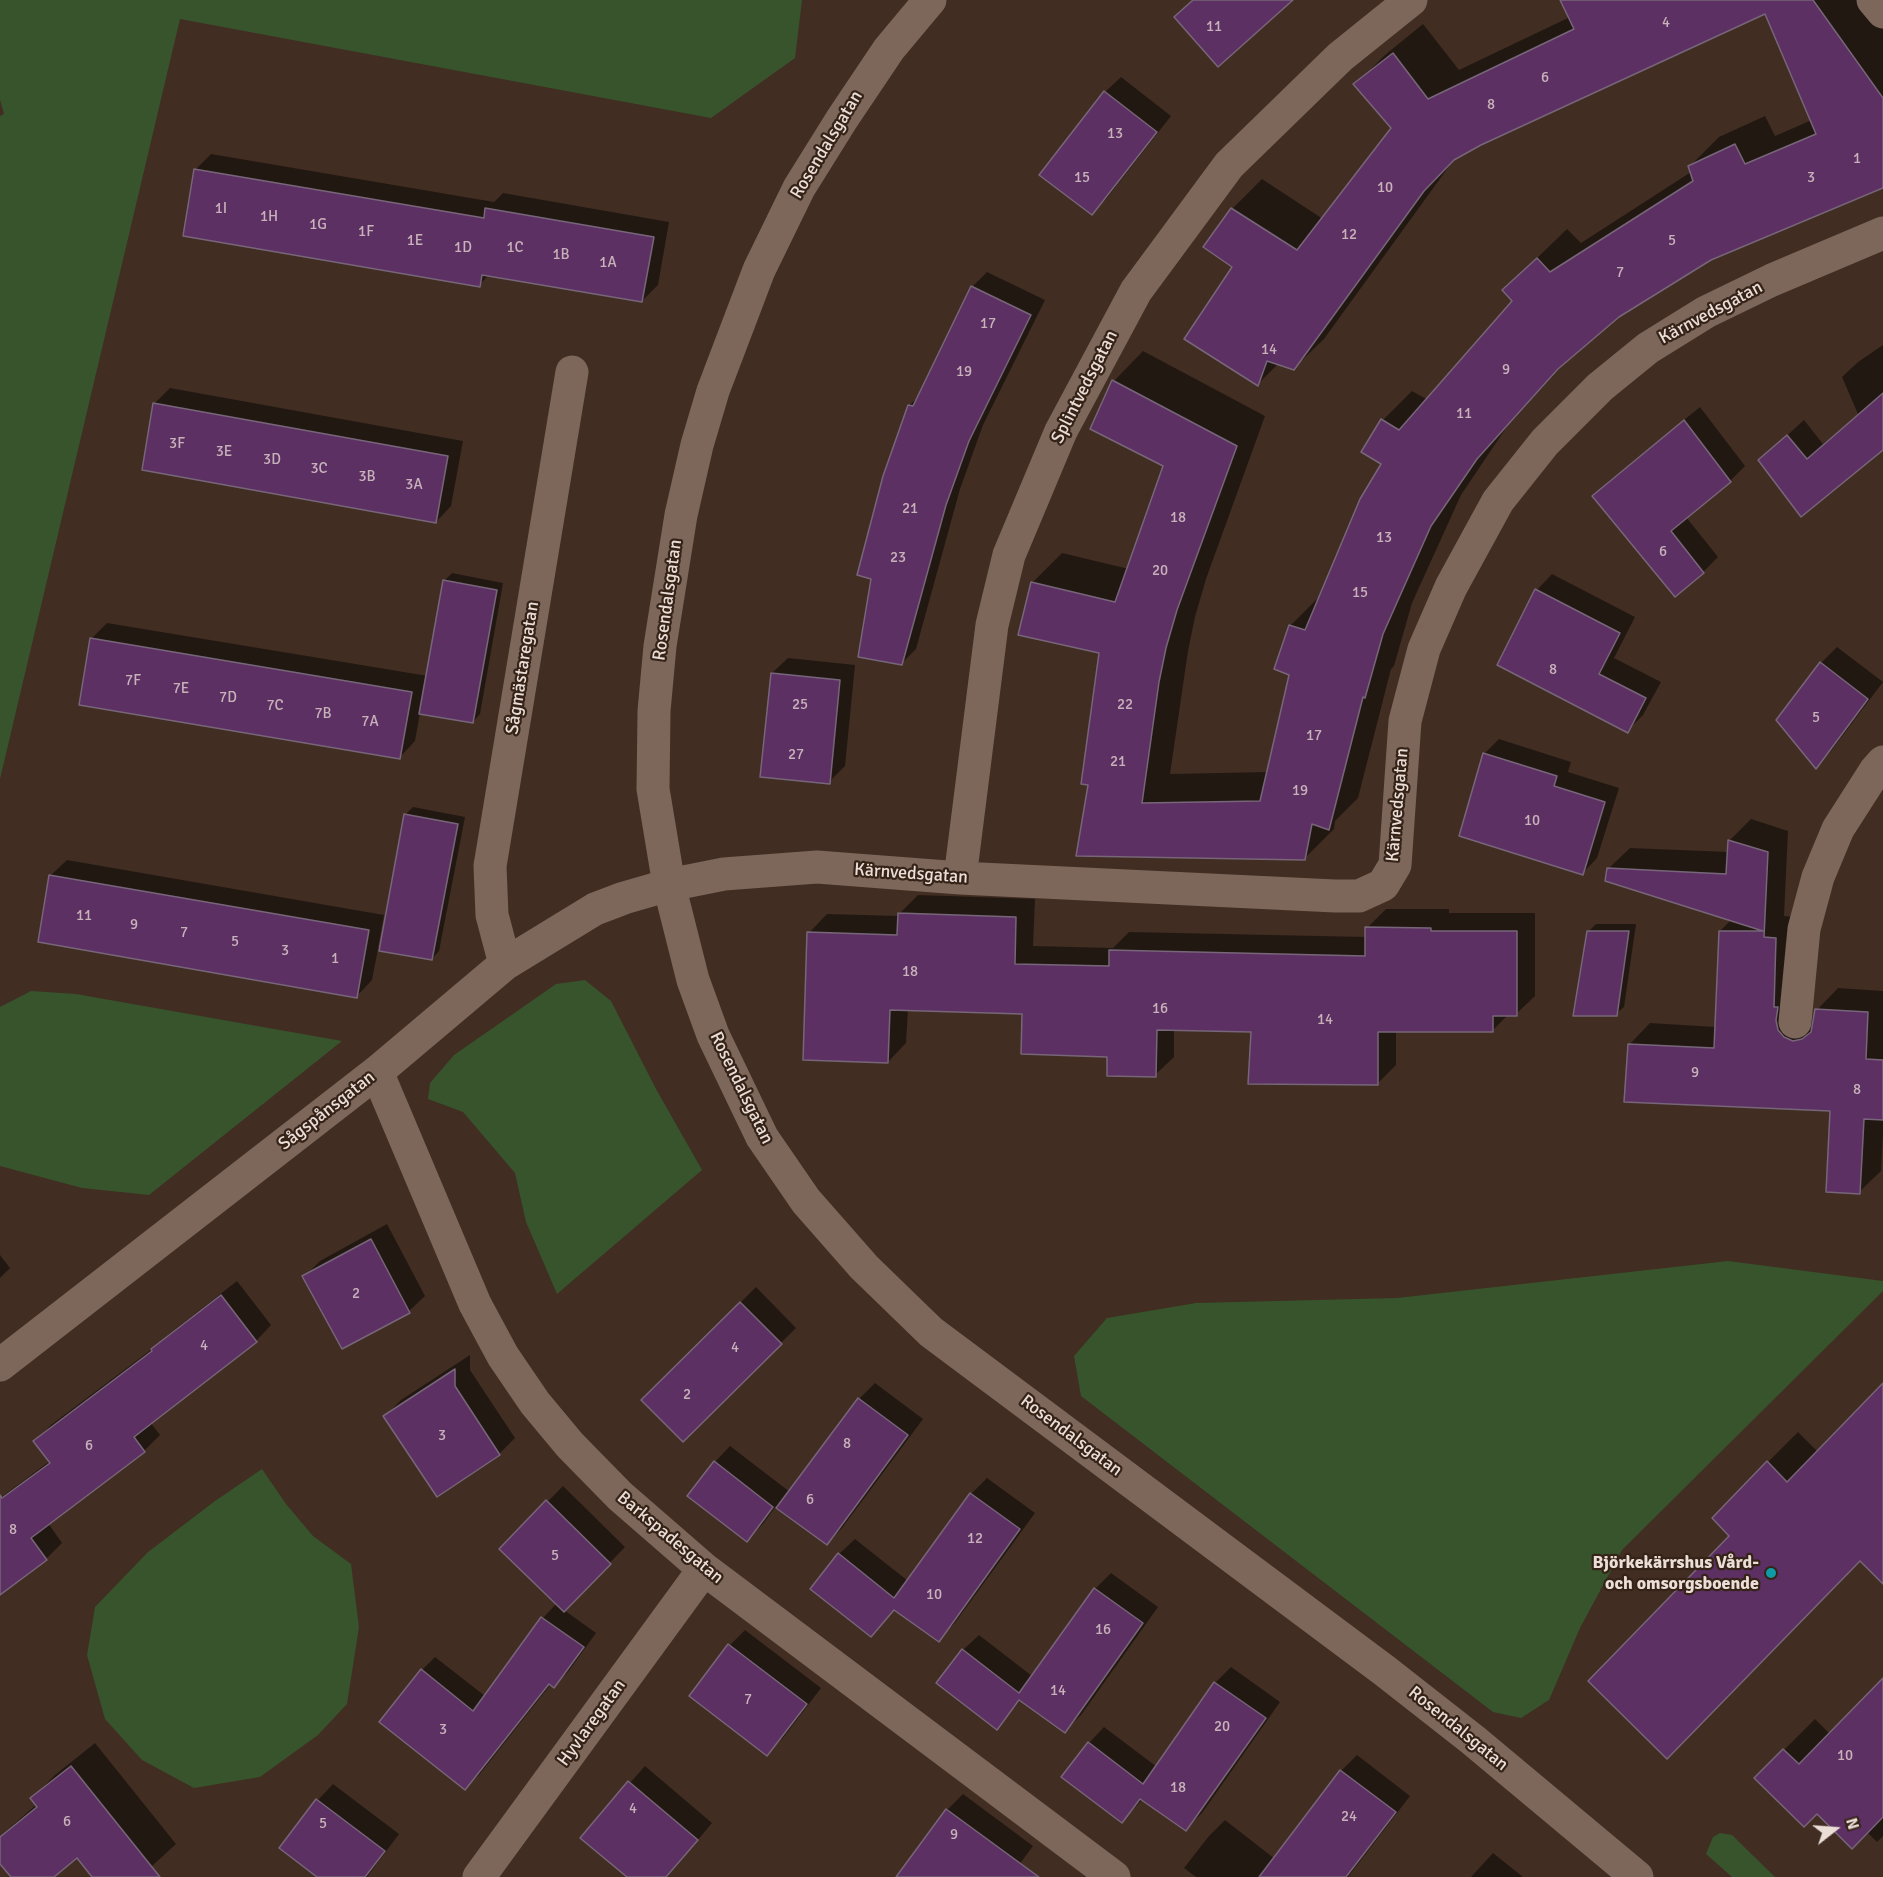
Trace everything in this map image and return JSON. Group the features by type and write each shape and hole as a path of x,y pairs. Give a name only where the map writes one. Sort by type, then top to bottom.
{"street":[{"name":"Rosendalsgatan","path":"930,0 865,84 799,188 759,270 707,412 681,515 660,646 654,711 653,789 669,885 693,980 713,1035 762,1137 806,1201 864,1267 931,1332 1286,1595 1473,1740 1637,1877"},
{"name":"Splintvedsgatan","path":"960,878 992,625 1009,555 1061,431 1136,291 1229,165 1340,57 1411,0"},
{"path":"1873,0 1883,12"},
{"name":"Kärnvedsgatan","path":"669,885 724,874 817,867 960,878 1335,896 1359,896 1383,885 1395,865 1405,721 1424,649 1451,587 1498,501 1545,442 1600,387 1648,348 1706,312 1772,280 1883,233"},
{"name":"Sågmästaregatan","path":"505,964 492,915 490,866 572,372"},
{"path":"1795,1022 1804,929 1818,877 1838,829 1883,762"},
{"name":"Sågspånsgatan","path":"0,1365 377,1072 505,964 595,909 669,885"},
{"name":"Barkspadesgatan","path":"377,1072 475,1304 503,1356 535,1403 570,1445 620,1496 704,1569 1079,1867 1114,1877"},
{"name":"Hyvlaregatan","path":"479,1877 704,1569"}],"green space":[{"path":"0,0 802,0 795,58 711,118 180,19 0,779 0,116 4,114 0,100"},
{"path":"585,980 611,1001 656,1089 702,1170 557,1294 526,1222 515,1173 463,1112 428,1099 430,1083 454,1055 556,984"},
{"path":"31,991 76,994 342,1041 149,1195 82,1188 0,1166 0,1007"},
{"path":"1728,1261 1883,1281 1883,1291 1622,1550 1580,1628 1549,1700 1521,1718 1493,1712 1081,1396 1074,1356 1107,1318 1196,1303 1397,1298"},
{"path":"262,1469 286,1504 313,1536 351,1564 359,1627 347,1704 318,1735 260,1777 194,1788 142,1760 105,1719 87,1655 95,1607 148,1552"},
{"path":"1720,1833 1732,1835 1775,1877 1732,1877 1706,1854 1713,1837"}],"building":[{"path":"1193,0 1293,0 1218,67 1174,17"},
{"path":"1560,0 1813,0 1883,98 1883,188 1711,260 1619,317 1558,369 1477,459 1431,526 1383,634 1365,698 1363,697 1329,830 1312,824 1305,860 1076,856 1088,785 1081,784 1099,653 1018,635 1031,582 1115,602 1163,466 1090,429 1112,380 1237,446 1177,610 1166,648 1142,803 1260,801 1289,675 1274,669 1289,625 1305,630 1360,499 1381,464 1361,452 1381,419 1399,430 1512,301 1502,290 1537,258 1550,272 1693,181 1688,166 1735,144 1745,164 1816,134 1765,14 1481,145 1454,160 1424,191 1294,370 1267,361 1258,386 1184,339 1232,267 1203,247 1231,208 1297,250 1391,128 1353,84 1393,53 1428,99 1574,29"},
{"path":"1104,91 1157,132 1092,215 1039,175"},
{"path":"194,169 484,218 485,208 654,237 642,302 482,275 480,287 183,236"},
{"path":"971,286 1031,315 969,441 946,505 902,665 858,657 871,579 857,575 883,476 908,405 913,406"},
{"path":"1883,393 1883,450 1801,517 1758,460 1787,435 1807,459"},
{"path":"153,403 448,456 436,523 142,470"},
{"path":"1684,420 1731,482 1671,531 1704,573 1675,597 1592,496"},
{"path":"443,580 497,590 473,723 419,714"},
{"path":"1535,589 1620,633 1599,674 1646,698 1628,733 1497,665"},
{"path":"90,638 412,692 400,759 79,705"},
{"path":"1820,662 1868,699 1816,769 1776,720"},
{"path":"771,673 840,680 830,784 760,777"},
{"path":"1483,753 1557,776 1554,786 1605,802 1583,875 1459,836"},
{"path":"404,814 458,824 432,960 379,951"},
{"path":"1728,840 1768,852 1764,937 1776,938 1774,1007 1778,1007 1776,1020 1778,1030 1784,1037 1793,1041 1802,1039 1811,1032 1815,1009 1868,1012 1866,1059 1883,1060 1883,1120 1864,1119 1860,1194 1826,1192 1830,1111 1624,1102 1628,1044 1714,1048 1719,931 1763,931 1605,881 1607,868 1726,874"},
{"path":"49,875 369,930 357,998 38,942"},
{"path":"898,913 1016,917 1015,964 1109,966 1109,950 1365,956 1365,927 1431,928 1431,931 1517,931 1517,1016 1493,1016 1493,1032 1378,1032 1378,1085 1248,1084 1251,1032 1157,1030 1156,1077 1107,1076 1107,1057 1021,1054 1022,1014 890,1010 888,1063 803,1060 807,932 897,935"},
{"path":"1587,931 1629,931 1617,1016 1573,1016"},
{"path":"371,1239 410,1313 342,1349 302,1276"},
{"path":"221,1295 257,1342 134,1437 145,1452 31,1538 47,1560 0,1595 0,1495 2,1498 50,1463 33,1441 152,1351 151,1349"},
{"path":"740,1302 782,1344 683,1442 641,1400"},
{"path":"455,1369 455,1386 500,1455 437,1497 383,1416"},
{"name":"Björkekärrshus Vård- och omsorgsboende","path":"1883,1383 1883,1584 1860,1561 1667,1759 1588,1681 1729,1536 1712,1518 1767,1461 1787,1482"},
{"path":"858,1398 908,1435 827,1545 776,1508"},
{"path":"714,1461 773,1507 747,1542 687,1496"},
{"path":"970,1493 1020,1529 939,1642 894,1610 871,1637 810,1589 838,1553 894,1598"},
{"path":"546,1500 611,1564 564,1612 499,1549"},
{"path":"1094,1588 1143,1623 1065,1733 1019,1700 997,1730 936,1683 962,1649 1019,1693"},
{"path":"541,1617 584,1647 554,1688 549,1684 465,1790 379,1722 421,1669 473,1711"},
{"path":"728,1644 807,1704 767,1756 689,1696"},
{"path":"1883,1678 1883,1817 1852,1849 1817,1814 1804,1827 1754,1778 1783,1749 1799,1764"},
{"path":"1214,1682 1266,1718 1186,1831 1140,1799 1122,1823 1061,1777 1088,1742 1143,1784"},
{"path":"71,1766 160,1877 92,1877 77,1858 54,1877 11,1877 0,1864 0,1837 37,1807 30,1798"},
{"path":"1340,1770 1396,1812 1346,1877 1259,1877"},
{"path":"628,1781 698,1840 666,1877 627,1877 580,1838"},
{"path":"316,1799 385,1851 365,1877 317,1877 279,1848"},
{"path":"946,1809 1039,1877 896,1877"}],"place":[{"name":"Björkekärrshus Vård- och omsorgsboende","path":"1771,1573"}]}
